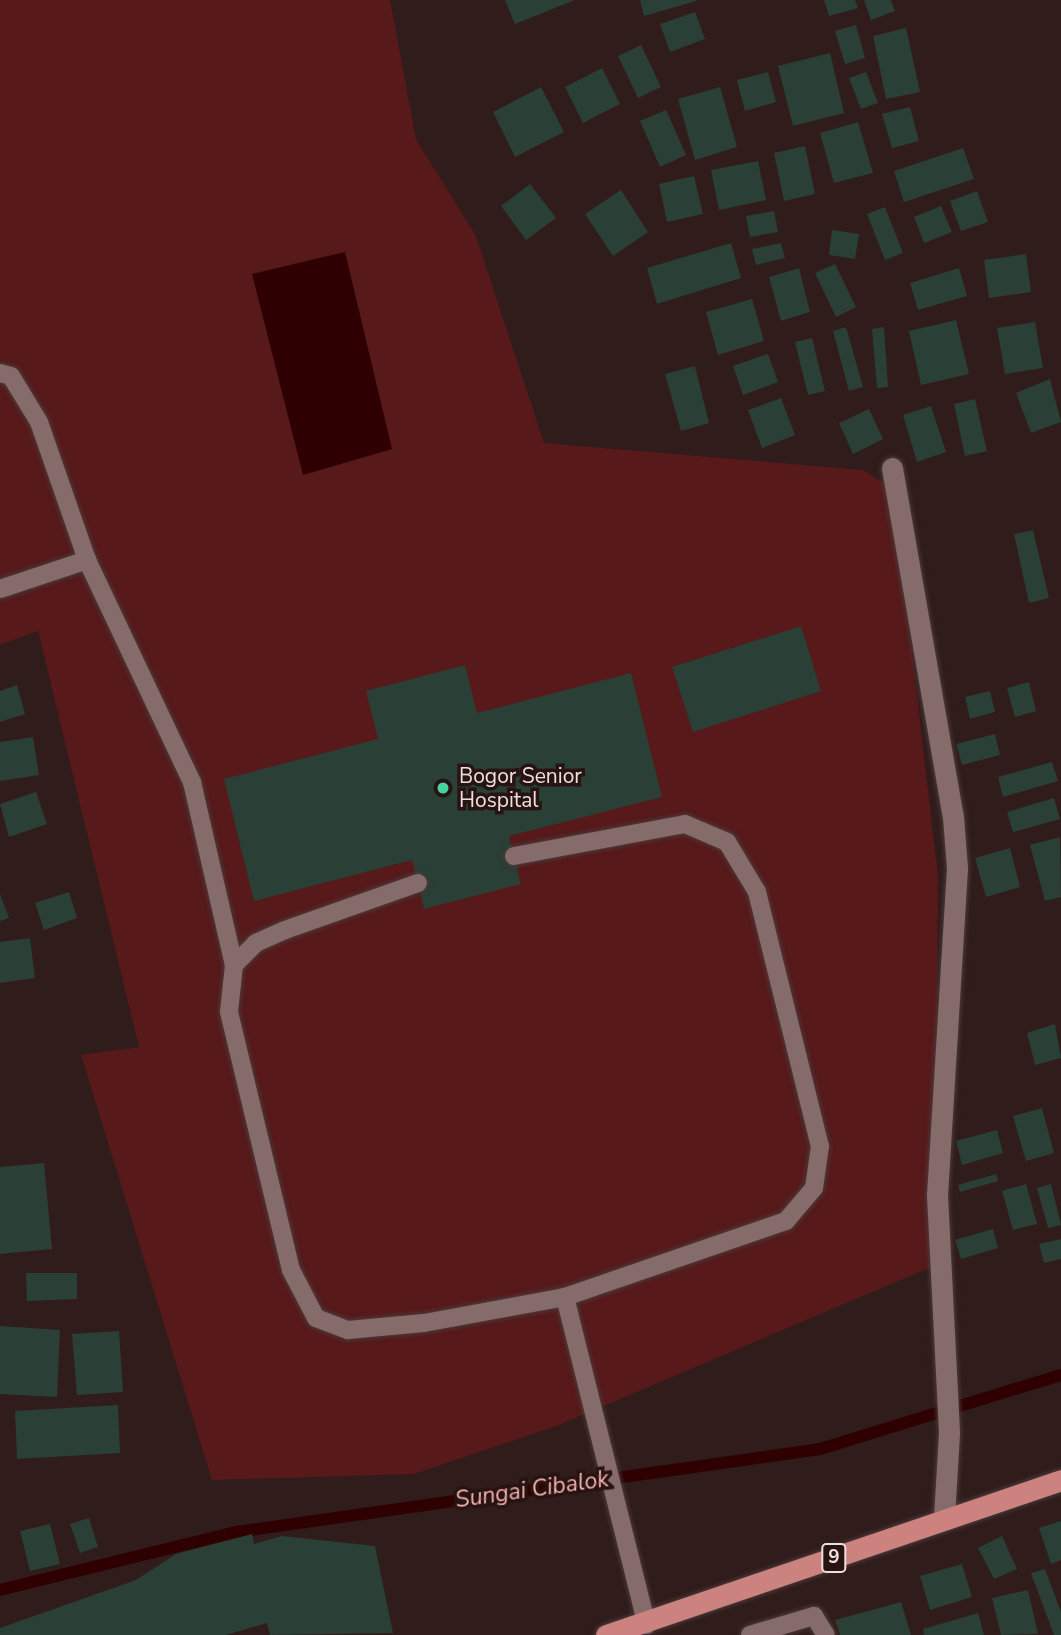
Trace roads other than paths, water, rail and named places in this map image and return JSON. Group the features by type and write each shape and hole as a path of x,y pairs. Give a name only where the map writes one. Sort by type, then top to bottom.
{"highway":[{"name":"9","path":"606,1635 647,1625 944,1518 1061,1480"}],"street":[{"path":"892,468 956,855 937,1195 949,1433 944,1518"}],"lane":[{"path":"0,373 11,376 39,422 87,560 192,782 234,965"},
{"path":"0,589 87,560"},
{"path":"418,883 285,930 256,943 234,965 227,989 237,1046 291,1270 316,1318 348,1329 376,1329 565,1297 786,1221 814,1188 820,1146 757,892 727,842 685,824 514,856"},
{"path":"565,1297 579,1363 647,1625"},
{"path":"750,1635 814,1616 826,1635"}],"waterway":[{"name":"Sungai Cibalok","path":"0,1590 236,1532 820,1449 1061,1375"}],"place":[{"name":"Bogor Senior Hospital","path":"443,788"}]}
